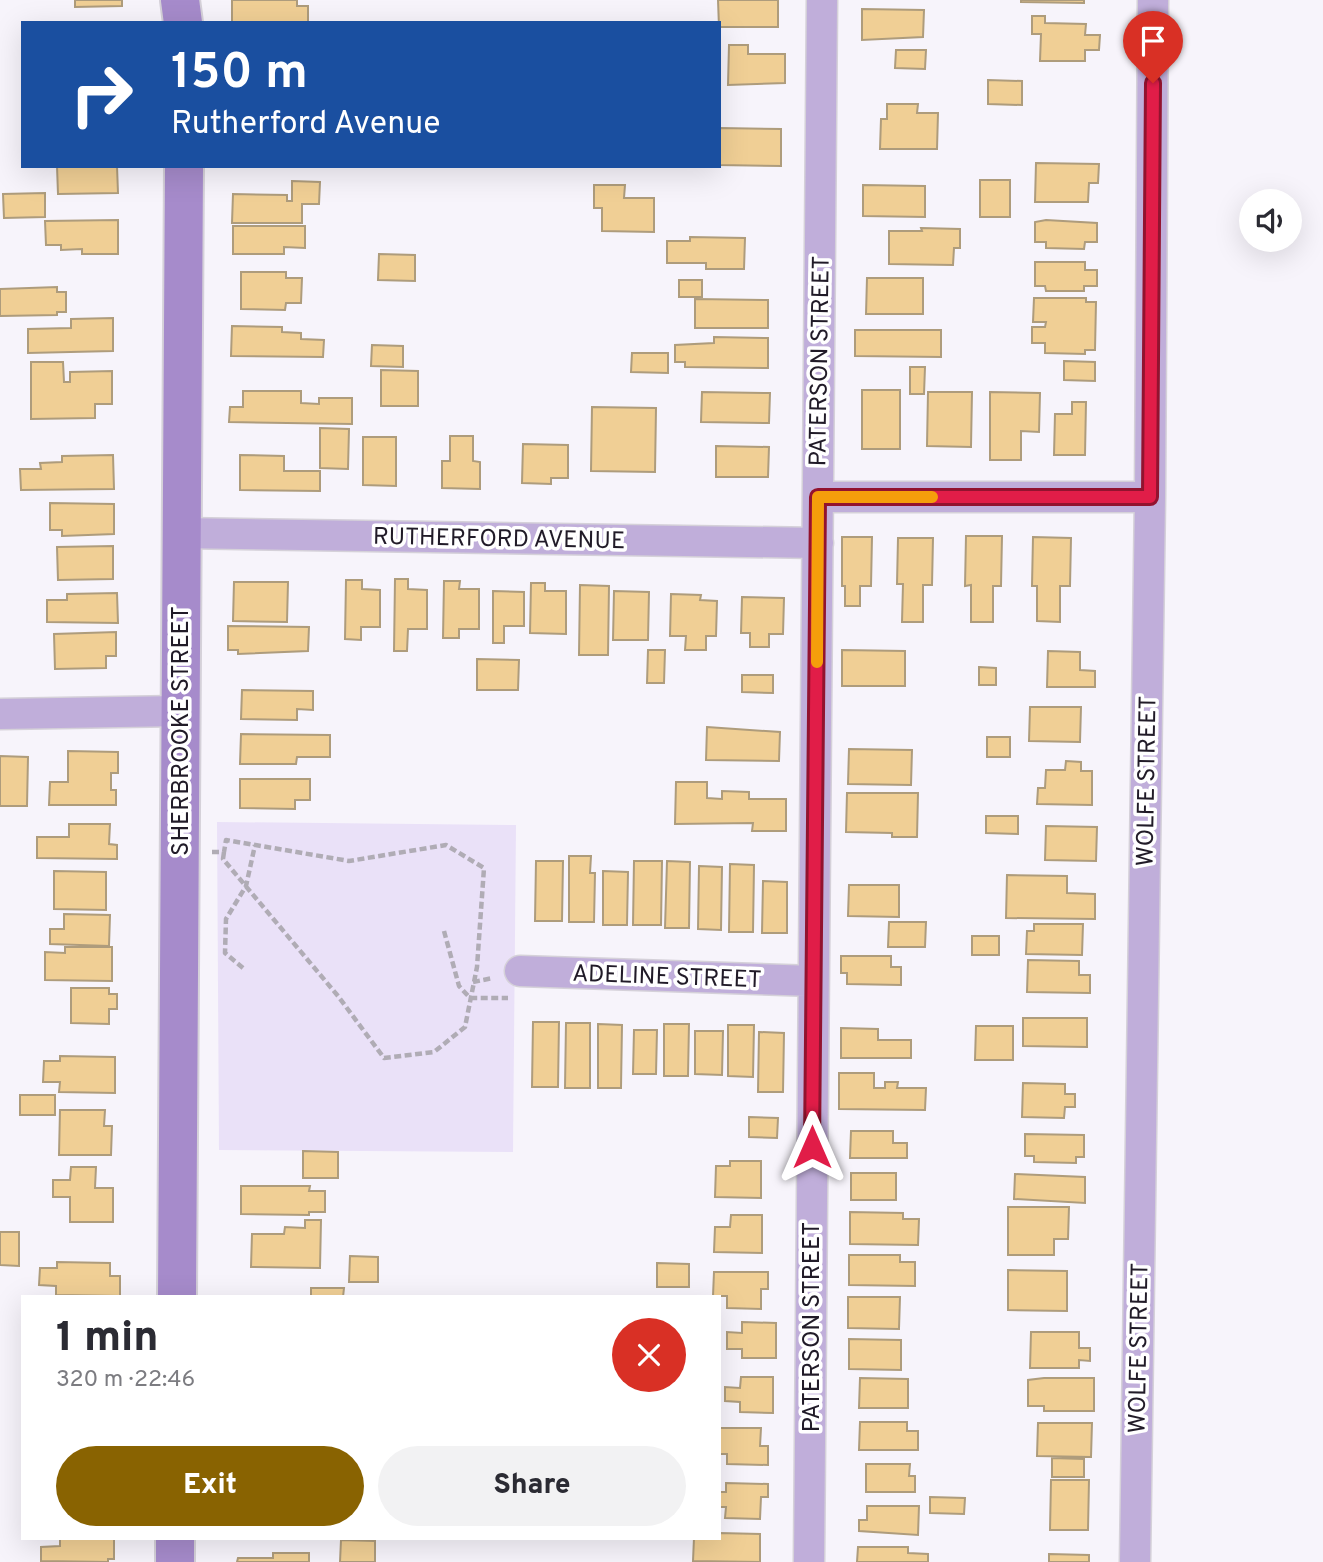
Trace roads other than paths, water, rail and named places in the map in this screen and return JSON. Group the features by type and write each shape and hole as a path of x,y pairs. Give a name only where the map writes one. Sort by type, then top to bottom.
{"main road":[{"path":"180,0 183,21"},
{"name":"SHERBROOKE STREET","path":"177,1295 184,168"},
{"path":"175,1540 175,1562"}],"street":[{"name":"PATERSON STREET","path":"809,1562 822,0"},
{"name":"WOLFE STREET","path":"1135,1562 1150,497 1153,0"},
{"path":"818,497 1150,497"},
{"name":"RUTHERFORD AVENUE","path":"180,533 818,543"},
{"path":"0,714 180,710"},
{"name":"ADELINE STREET","path":"515,984 813,981"}]}
